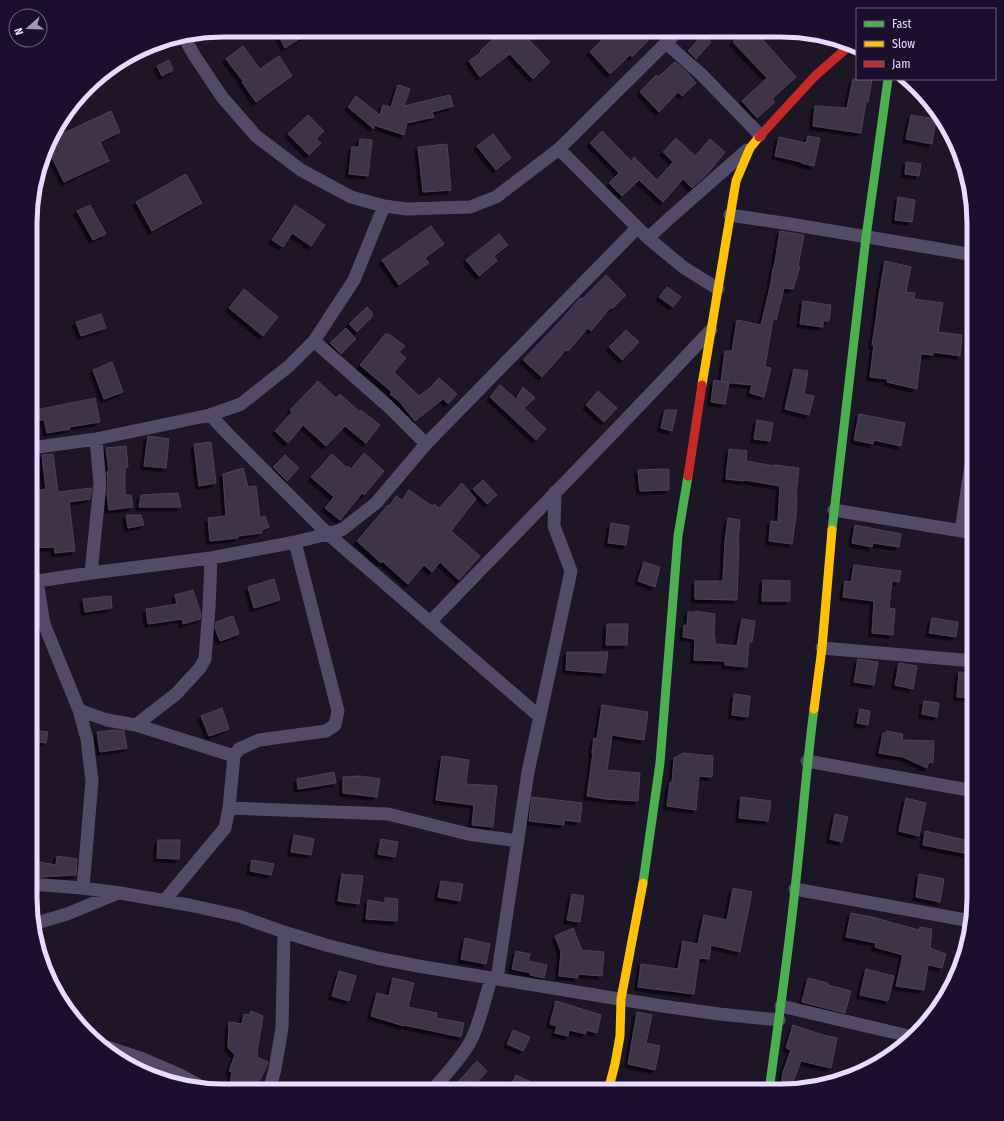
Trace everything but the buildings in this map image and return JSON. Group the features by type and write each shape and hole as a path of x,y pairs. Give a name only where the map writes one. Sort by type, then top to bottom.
{"street":[{"path":"187,41 194,55 222,97 256,136 301,170 351,197 384,206 407,209 470,207 496,197 559,149 672,37"},
{"path":"666,43 702,75 760,135"},
{"path":"648,238 750,148 760,135 815,76 846,49"},
{"path":"770,1084 795,889 807,760 822,648 834,510 866,237 888,80"},
{"path":"610,1084 620,1036 621,999 642,890 660,763 678,536 736,181 750,148"},
{"path":"559,149 648,238 683,267 718,290"},
{"path":"37,447 96,439 210,415 241,404 290,366 314,340 354,280 384,206"},
{"path":"730,215 967,254"},
{"path":"37,582 91,573 211,558 295,542 344,529 376,503 426,444 637,228"},
{"path":"430,622 554,492 633,413 711,330"},
{"path":"314,340 389,407 426,444"},
{"path":"210,415 328,534 540,717"},
{"path":"91,573 100,484 96,439"},
{"path":"438,1084 459,1059 470,1043 494,979 518,841 528,772 571,571 554,526 554,492"},
{"path":"834,510 967,532"},
{"path":"164,900 225,828 229,808 234,756 239,749 259,740 326,731 335,725 338,711 295,542"},
{"path":"136,725 176,694 200,668 204,659 209,608 211,558"},
{"path":"37,595 44,624 79,710 87,739 92,781 84,888"},
{"path":"822,648 967,660"},
{"path":"79,710 107,720 136,725 234,756"},
{"path":"807,760 967,790"},
{"path":"229,808 388,814 468,834 518,841"},
{"path":"37,885 120,892 239,916 326,945 377,958 418,966 719,1014 779,1020"},
{"path":"795,889 965,920"},
{"path":"39,922 66,914 120,892"},
{"path":"271,1084 282,1028 284,932"},
{"path":"781,1006 907,1035"},
{"path":"115,1050 143,1059 190,1081"}],"traffic: fast":[{"path":"832,530 866,237 888,80"},
{"path":"643,883 660,763 678,536 688,476"},
{"path":"770,1084 792,914 814,709"}],"traffic: slow":[{"path":"702,385 736,181 750,148 759,137"},
{"path":"814,709 822,648 832,530"},
{"path":"610,1084 620,1036 621,999 643,883"}],"traffic: jam":[{"path":"759,137 815,76 846,49"},
{"path":"688,476 702,385"}]}
